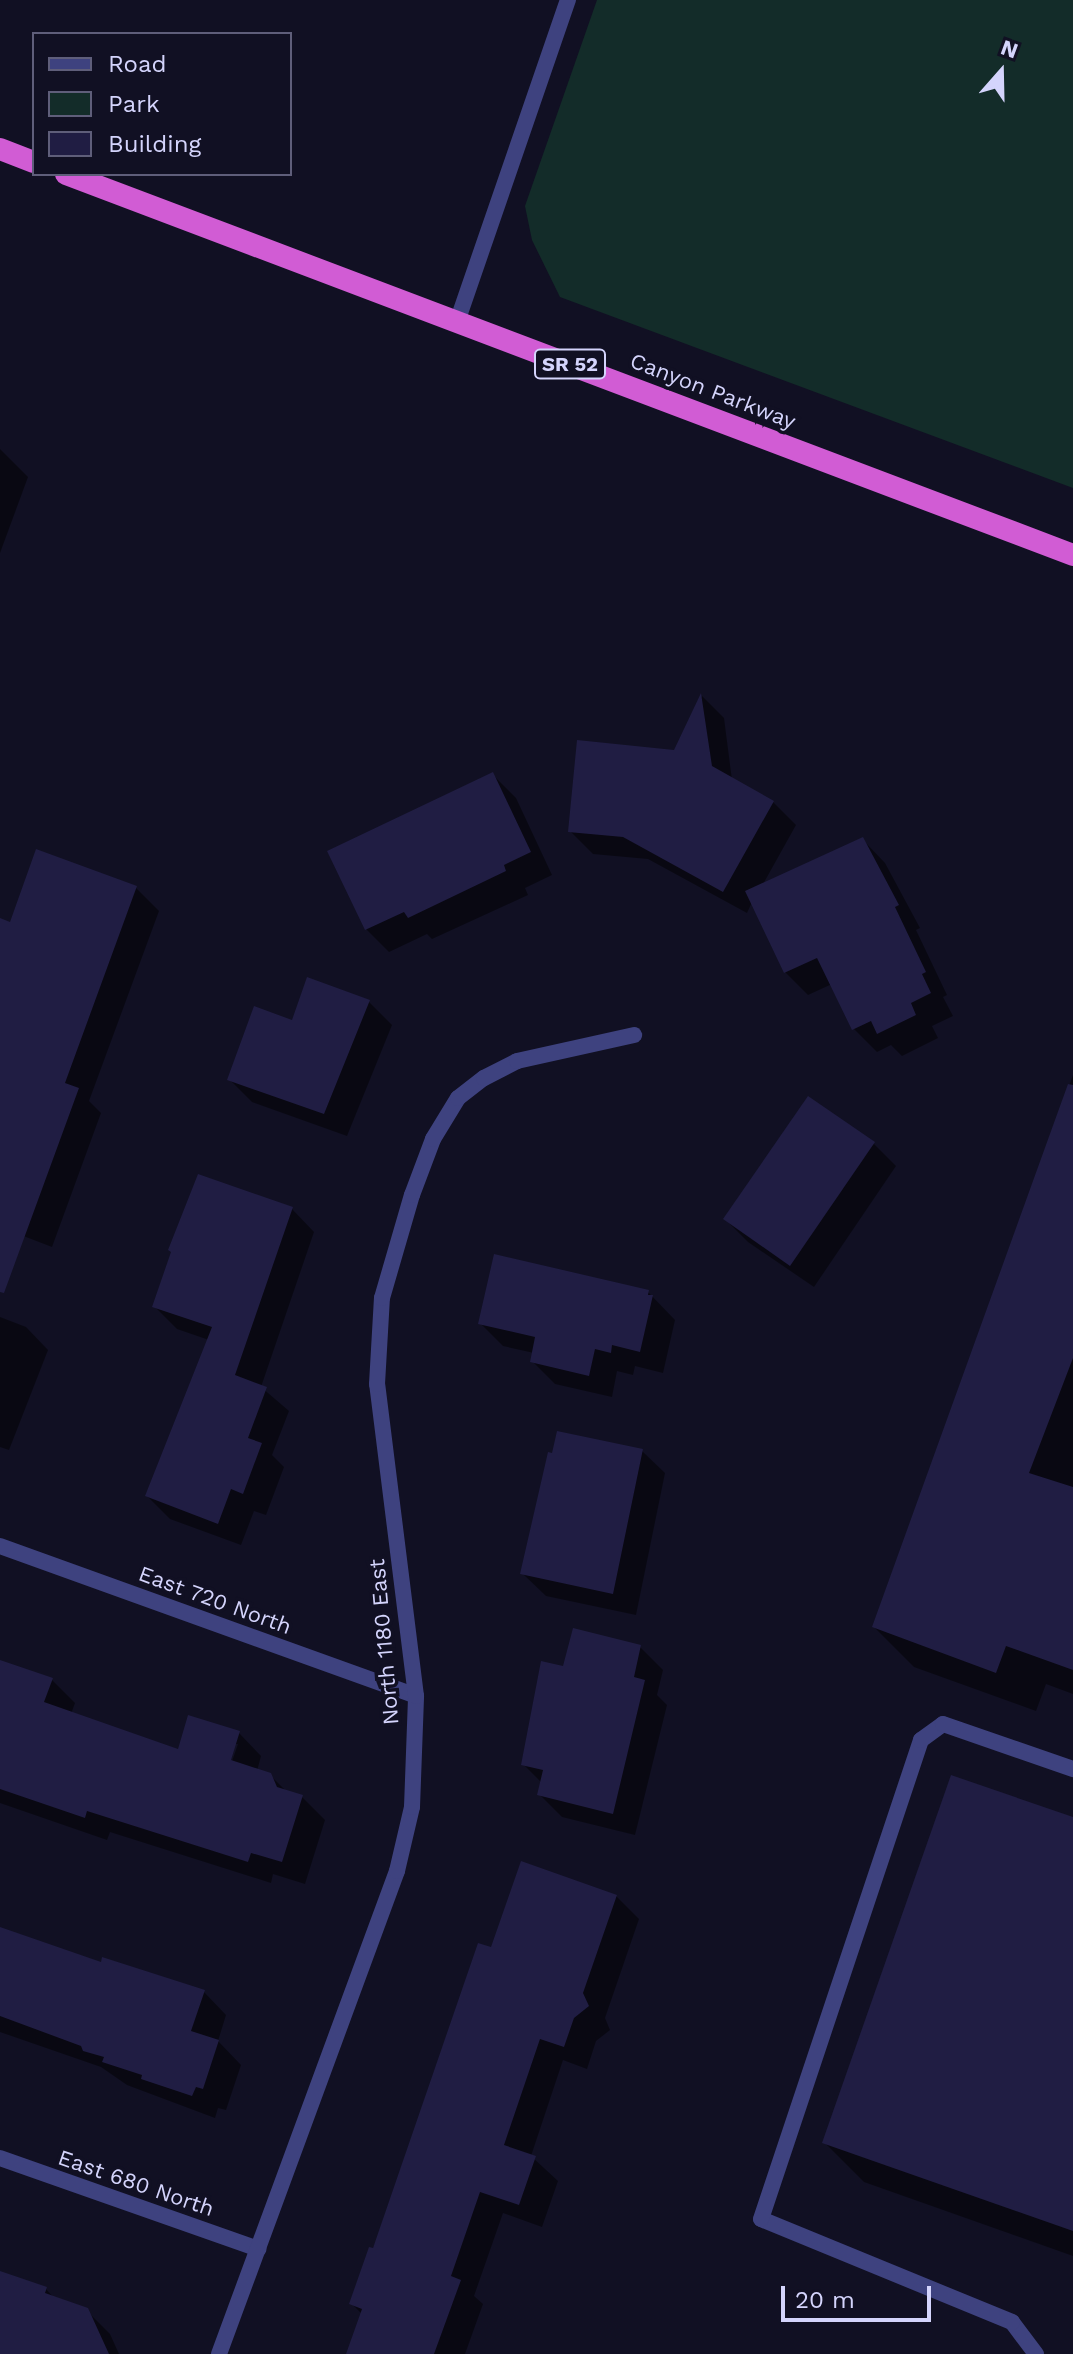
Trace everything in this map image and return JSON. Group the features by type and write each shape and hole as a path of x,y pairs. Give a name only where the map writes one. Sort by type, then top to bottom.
{"highway":[{"path":"0,149 32,161"},
{"name":"Canyon Parkway","path":"71,176 1073,555"}],"street":[{"path":"457,322 568,0"},
{"name":"North 1180 East","path":"219,2354 397,1871 412,1807 416,1696 377,1384 382,1298 412,1195 433,1139 458,1098 484,1078 517,1061 634,1035"},
{"name":"East 720 North","path":"0,1546 416,1696"},
{"path":"1036,2354 1012,2322 761,2219 921,1740 943,1724 1073,1769"},
{"name":"East 680 North","path":"0,2158 258,2249"}],"green space":[{"path":"597,0 1073,0 1073,488 560,297 532,240 525,206"}],"building":[{"path":"701,693 712,766 774,801 723,892 623,837 568,832 577,740 674,750"},
{"path":"493,772 531,852 504,865 506,871 408,918 404,912 365,930 327,851"},
{"path":"863,837 899,905 895,907 926,972 922,974 931,993 911,1003 916,1015 877,1034 871,1021 852,1030 817,958 784,973 745,891"},
{"path":"36,849 137,886 65,1083 79,1088 4,1293 0,1292 0,918 10,922"},
{"path":"307,977 370,1000 324,1114 227,1080 254,1006 292,1020"},
{"path":"1068,1084 1073,1085 1073,1358 1029,1473 1073,1487 1073,1670 1006,1646 996,1673 872,1627"},
{"path":"808,1096 875,1142 790,1266 723,1219"},
{"path":"198,1174 293,1207 235,1375 267,1387 248,1438 262,1443 243,1494 231,1489 218,1524 145,1496 212,1327 152,1307 171,1252 168,1250"},
{"path":"494,1254 649,1290 648,1295 653,1295 640,1352 612,1345 611,1353 595,1349 589,1376 530,1362 535,1337 478,1324"},
{"path":"557,1431 643,1449 613,1594 520,1574 548,1452 552,1453"},
{"path":"573,1628 641,1645 634,1677 645,1680 613,1814 537,1795 543,1770 521,1765 541,1661 563,1666"},
{"path":"0,1660 53,1678 44,1702 178,1749 188,1715 240,1731 231,1760 271,1773 277,1787 303,1795 282,1862 251,1853 248,1862 87,1811 85,1818 0,1789"},
{"path":"951,1775 1073,1817 1073,2231 822,2143"},
{"path":"521,1861 617,1895 583,1993 589,2006 574,2018 564,2047 540,2039 504,2145 536,2156 519,2205 480,2192 451,2276 461,2280 434,2354 346,2354 362,2309 349,2304 369,2247 373,2248 478,1943 491,1947"},
{"path":"0,1927 101,1962 102,1957 205,1990 191,2031 219,2040 203,2089 196,2087 192,2096 141,2079 142,2075 102,2062 104,2057 83,2051 81,2046 0,2016"},
{"path":"0,2271 47,2287 45,2293 88,2308 109,2354 0,2354"}]}
